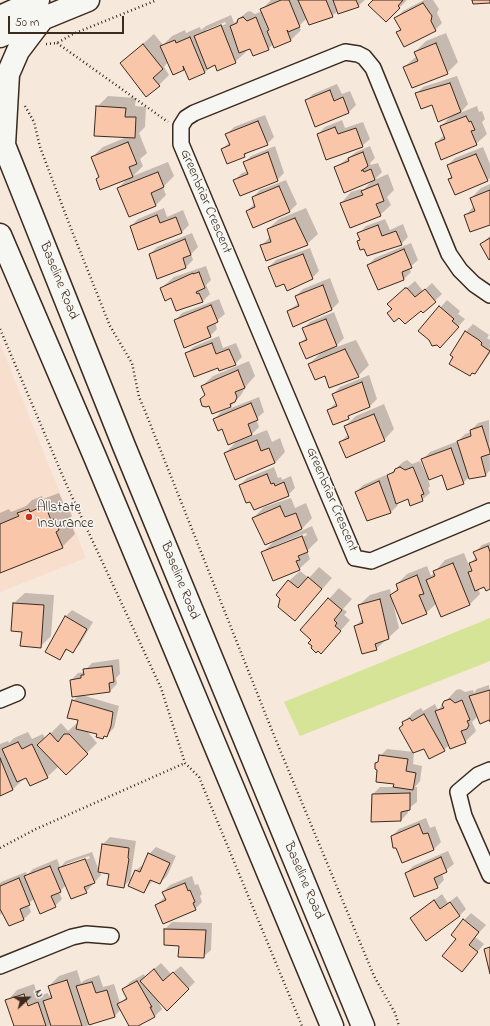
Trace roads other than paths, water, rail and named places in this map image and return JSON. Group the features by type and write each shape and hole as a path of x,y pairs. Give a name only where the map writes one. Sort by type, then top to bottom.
{"main road":[{"path":"0,17 88,0"},
{"path":"0,36 40,9"},
{"path":"2,140 8,74 40,9"},
{"name":"Baseline Road","path":"2,140 133,468 363,1026"},
{"name":"Baseline Road","path":"0,235 95,457 332,1026"}],"street":[{"name":"Greenbriar Crescent","path":"490,295 474,284 460,270 449,254 373,68 364,57 358,54 345,52 194,113 186,118 180,131 181,144 355,558 371,561 490,511"},
{"path":"0,700 18,693"},
{"path":"490,770 478,775 458,792 464,816 490,875"},
{"path":"0,966 72,937 86,934 111,936"}],"place":[{"name":"Allstate Insurance","path":"29,517"}]}
